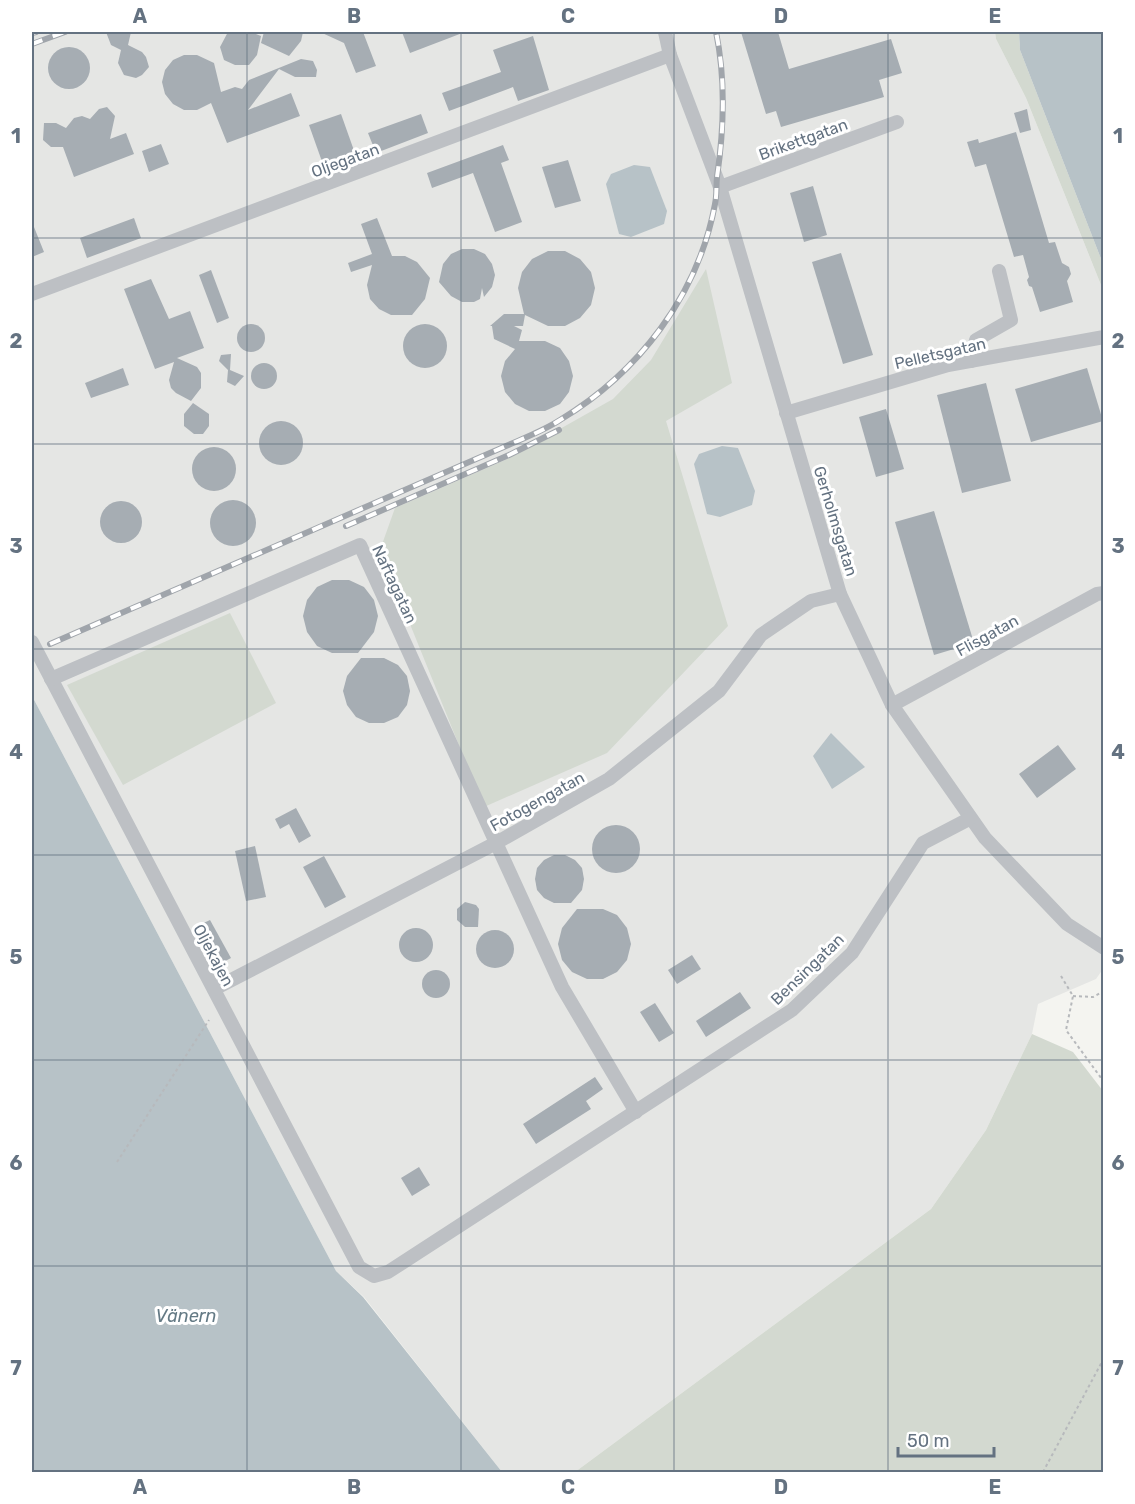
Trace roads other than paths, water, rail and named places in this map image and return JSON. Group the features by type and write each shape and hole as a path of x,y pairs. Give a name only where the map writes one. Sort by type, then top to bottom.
{"lane":[{"name":"Gerholmsgatan","path":"665,32 670,55 720,187 840,594 892,705 969,819 1067,924 1104,948"},
{"name":"Oljegatan","path":"32,294 670,55"},
{"name":"Brikettgatan","path":"720,187 897,122"},
{"path":"972,361 976,340 1011,320 999,271"},
{"name":"Pelletsgatan","path":"786,413 948,365 1104,337"},
{"name":"Naftagatan","path":"51,679 360,545 496,843"},
{"name":"Flisgatan","path":"892,705 1100,593"},
{"name":"Fotogengatan","path":"214,989 496,843 609,779 719,691 761,636 811,602 840,594"},
{"name":"Oljekajen","path":"32,642 359,1267 374,1276"},
{"name":"Bensingatan","path":"374,1276 388,1272 792,1010 852,953 923,843 969,819"},
{"path":"496,843 562,987 636,1112"}],"water":[{"path":"1019,32 1103,32 1103,264 1020,50"},
{"path":"634,165 650,167 667,211 664,224 631,237 619,234 606,184 611,174"},
{"path":"722,446 738,448 755,491 752,505 720,517 707,514 694,464 699,454"},
{"name":"Vänern","path":"32,696 336,1271 363,1297 502,1472 32,1472"},
{"path":"831,733 865,767 832,789 813,756"}],"railway":[{"path":"32,33 36,32"},
{"path":"32,44 65,32"},
{"path":"50,644 540,431 588,401 615,379 639,355 679,300 695,270 707,238 716,201 722,123 723,86 716,32"},
{"path":"346,526 509,455 559,430"}]}
